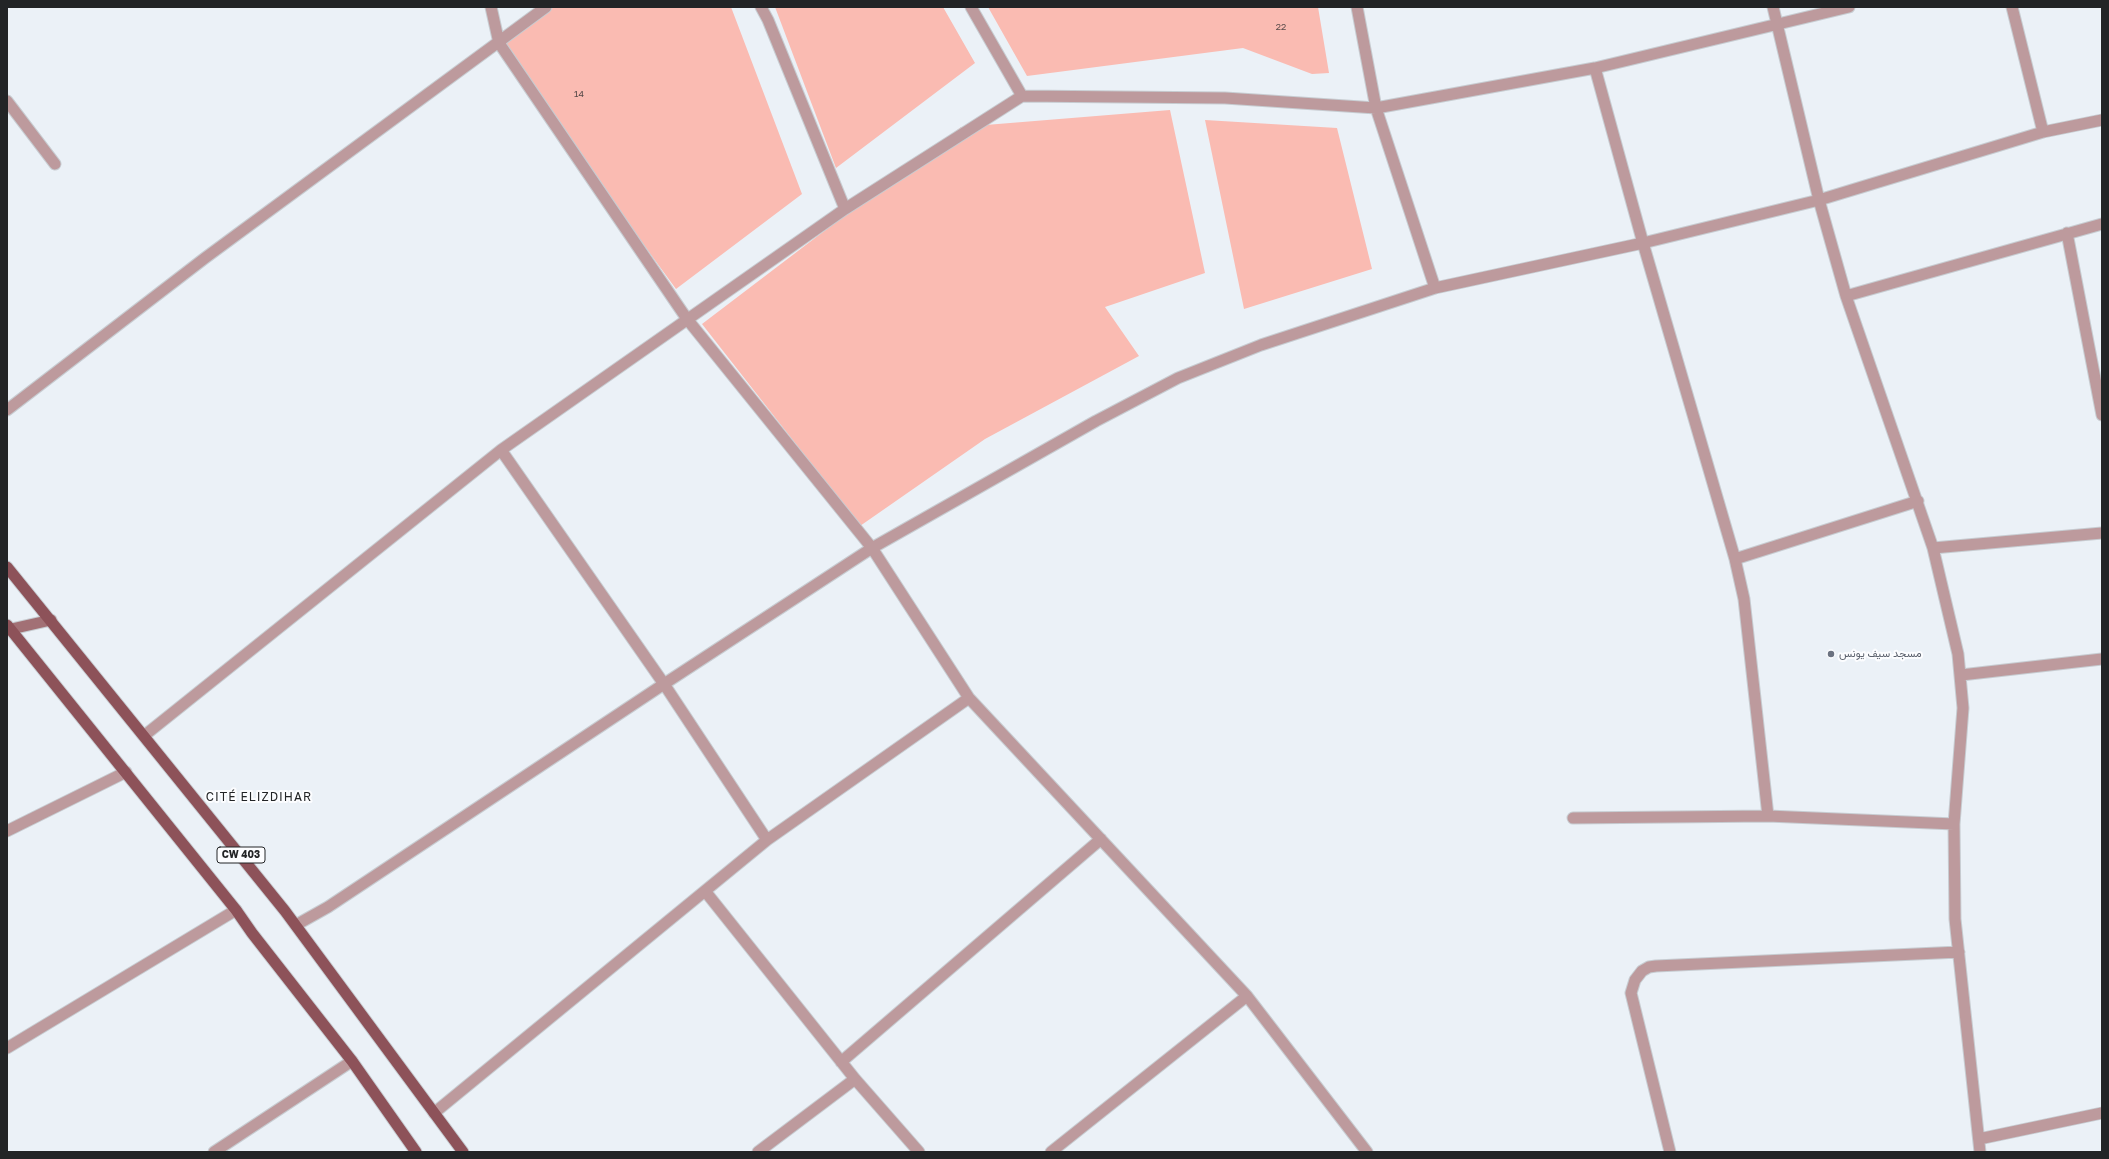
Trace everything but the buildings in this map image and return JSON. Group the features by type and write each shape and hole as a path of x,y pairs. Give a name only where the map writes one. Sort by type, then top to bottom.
{"main road":[{"name":"CW 403","path":"7,567 144,734 296,925 463,1152"},
{"path":"8,628 51,620"},
{"name":"CW 403","path":"8,628 126,772 236,910 252,933 352,1061 416,1152"}],"street":[{"path":"491,7 500,43 687,319 872,548 969,698 1247,996 1367,1152"},
{"path":"7,410 205,258 500,43 546,7"},
{"path":"761,7 768,20 845,209"},
{"path":"971,7 1022,96"},
{"path":"1358,7 1376,108 1435,288"},
{"path":"1772,7 1819,200 1846,296 1933,548 1961,675 1963,708 1954,824 1955,919 1980,1152"},
{"path":"144,734 501,450 845,209 1022,96 1225,98 1376,108 1595,68 1849,7"},
{"path":"2012,7 2043,132"},
{"path":"1595,68 1643,244 1735,559 1744,599 1768,816"},
{"path":"7,101 55,164"},
{"path":"296,925 328,908 664,684 872,548 1096,421 1178,378 1261,346 1435,288 1643,244 1819,200 2043,132 2102,120"},
{"path":"1846,296 2102,224"},
{"path":"2067,233 2102,415"},
{"path":"501,450 664,684 768,840"},
{"path":"1735,559 1918,501"},
{"path":"1933,548 2102,533"},
{"path":"1961,675 2102,659"},
{"path":"434,1112 768,840 969,698"},
{"path":"7,831 126,772"},
{"path":"1573,818 1768,816 1954,824"},
{"path":"841,1062 1101,839"},
{"path":"705,891 841,1062 919,1152"},
{"path":"7,1048 236,910"},
{"path":"1670,1152 1631,993 1635,980 1642,971 1649,967 1656,966 1959,952"},
{"path":"1051,1152 1247,996"},
{"path":"214,1152 352,1061"},
{"path":"758,1152 855,1079"},
{"path":"1979,1139 2102,1114"}],"place":[{"name":"مسجد سيف يونس","path":"1831,654"}],"district":[{"name":"CITÉ ELIZDIHAR","path":"259,797"}]}
